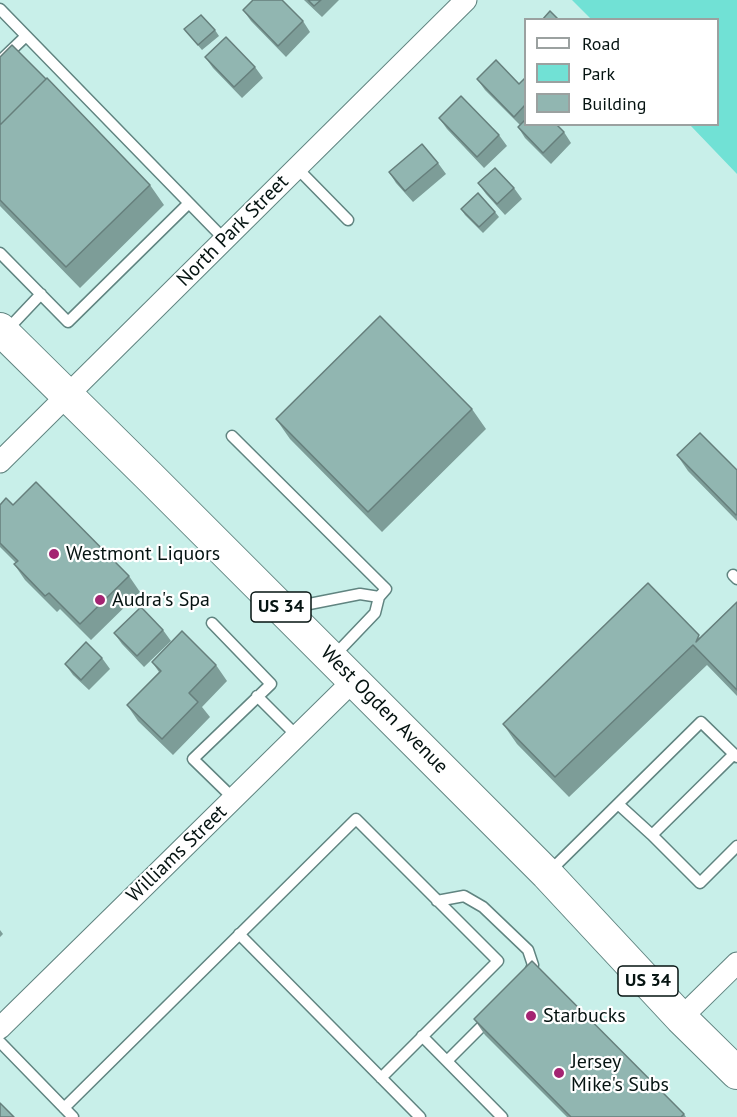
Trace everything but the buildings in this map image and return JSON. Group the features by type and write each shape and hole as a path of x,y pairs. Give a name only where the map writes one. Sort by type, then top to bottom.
{"main road":[{"name":"West Ogden Avenue","path":"2,331 548,874 681,1018 735,1066"}],"street":[{"name":"North Park Street","path":"0,462 466,0"},
{"name":"Williams Street","path":"0,1028 354,680"},
{"path":"681,1018 737,963"}],"lane":[{"path":"0,9 225,240"},
{"path":"0,61 26,36"},
{"path":"297,168 348,220"},
{"path":"0,253 68,322 189,204"},
{"path":"2,331 40,294"},
{"path":"232,436 386,590 379,597 375,613 332,658"},
{"path":"275,602 294,607 360,594 379,597"},
{"path":"212,623 271,684 194,759 234,799"},
{"path":"257,696 297,736"},
{"path":"548,874 701,722 735,756 652,835"},
{"path":"618,804 700,883 737,846"},
{"path":"64,1108 356,819 498,962 381,1078"},
{"path":"437,901 464,896 483,907 528,950 533,966 526,981"},
{"path":"239,934 420,1117"},
{"path":"447,1061 495,1013"},
{"path":"422,1036 502,1117"},
{"path":"0,1042 73,1117"}],"green space":[{"path":"572,0 737,0 737,174 691,126 719,126 719,18 590,18"}],"place":[{"name":"Westmont Liquors","path":"54,554"},
{"name":"Audra's Spa","path":"100,600"},
{"name":"Starbucks","path":"531,1016"},
{"name":"Jersey Mike's Subs","path":"559,1073"}]}
